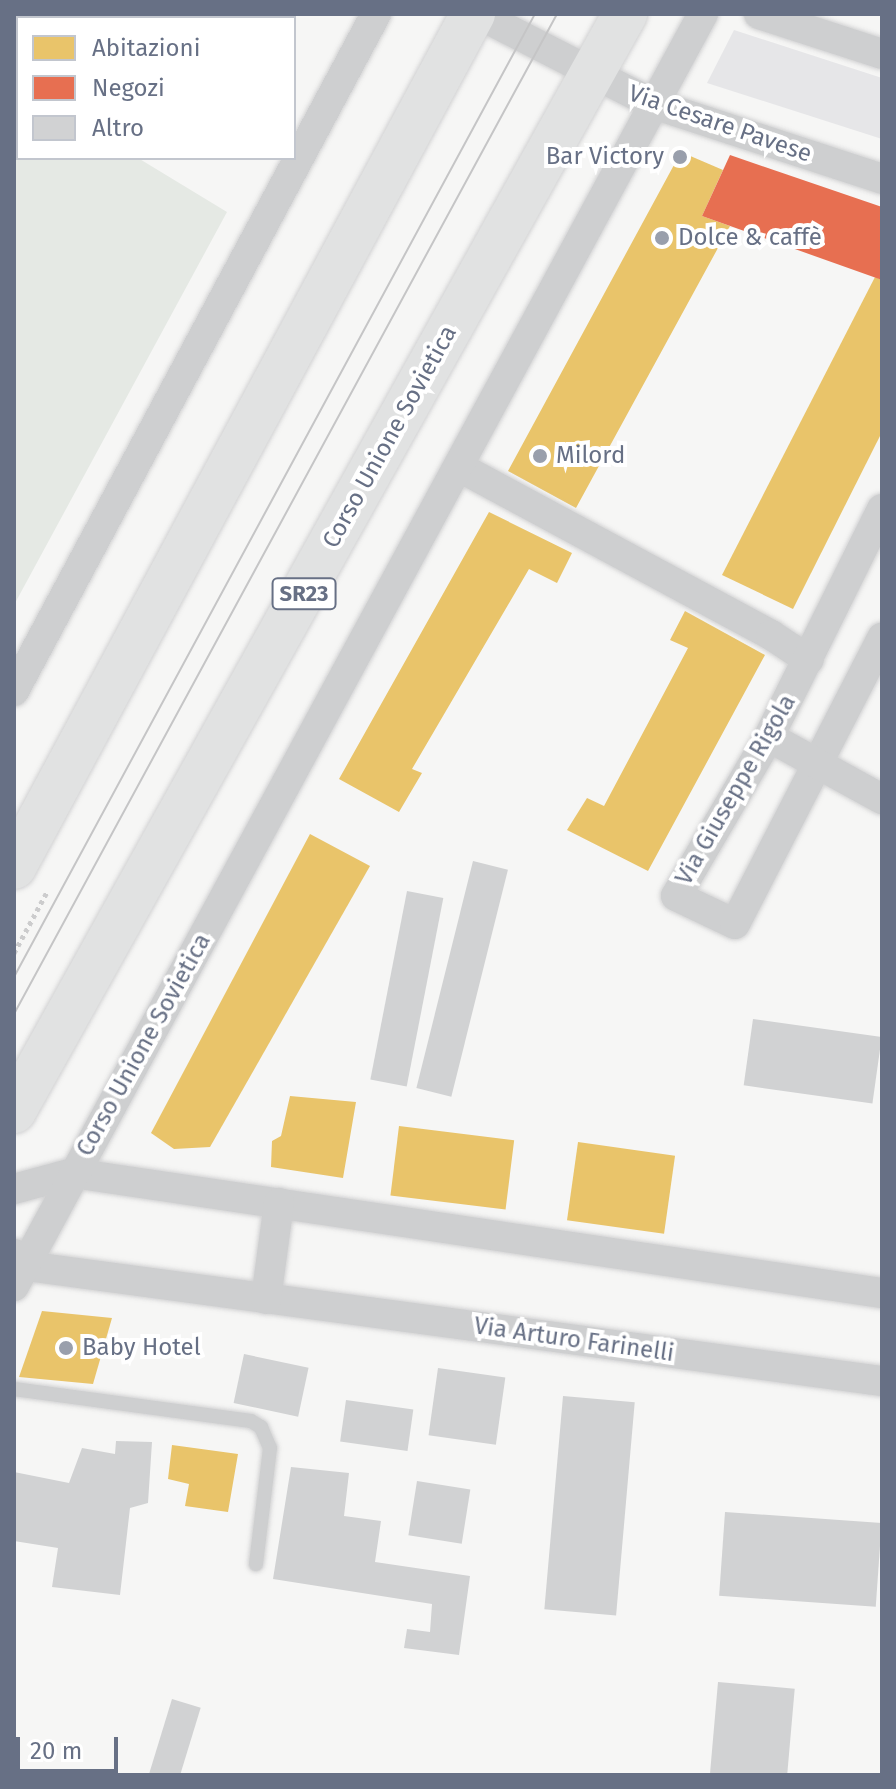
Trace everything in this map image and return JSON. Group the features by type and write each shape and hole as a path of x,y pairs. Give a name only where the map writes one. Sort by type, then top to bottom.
{"main road":[{"path":"14,867 476,14"},
{"name":"Corso Unione Sovietica","path":"14,1111 625,14"}],"street":[{"path":"14,691 376,14"},
{"name":"Via Cesare Pavese","path":"476,14 653,104 882,179"},
{"name":"Corso Unione Sovietica","path":"18,1269 461,468 703,14"},
{"path":"759,14 882,54"},
{"path":"461,468 771,635 809,660"},
{"name":"Via Giuseppe Rigola","path":"882,509 769,737 676,896 735,924 821,766 882,638"},
{"path":"769,737 882,799"},
{"path":"14,1189 73,1173 882,1293"},
{"path":"266,1299 279,1203"},
{"name":"Via Arturo Farinelli","path":"18,1269 882,1381"}],"lane":[{"path":"14,1389 251,1421 261,1427 270,1448 256,1564"}],"shaded area":[{"path":"14,14 141,14 16,16 16,160 141,160 227,212 14,605"},
{"path":"734,30 882,78 882,139 707,83"}],"building: Abitazioni":[{"path":"681,152 723,170 702,216 730,226 576,508 508,471"},
{"path":"875,277 882,280 882,432 793,609 722,575"},
{"path":"489,512 572,553 557,583 529,569 412,769 422,773 399,812 339,779"},
{"path":"685,611 765,655 648,871 567,830 587,798 604,806 688,648 670,640"},
{"path":"310,834 370,866 210,1147 174,1149 151,1133"},
{"path":"290,1096 356,1102 343,1178 271,1167 272,1141 281,1136"},
{"path":"399,1126 514,1140 506,1210 390,1195"},
{"path":"578,1142 675,1156 664,1234 567,1220"},
{"name":"Baby Hotel","path":"42,1311 112,1318 93,1384 19,1377"},
{"path":"172,1445 238,1454 228,1512 185,1506 189,1484 168,1479"}],"building: Negozi":[{"path":"730,155 882,207 882,280 702,216"}],"building: Altro":[{"path":"473,861 508,870 451,1097 416,1088"},
{"path":"407,891 443,898 407,1087 370,1079"},
{"path":"753,1019 882,1037 872,1103 744,1085"},
{"path":"244,1354 309,1368 298,1417 234,1403"},
{"path":"438,1368 505,1377 496,1445 429,1435"},
{"path":"563,1396 635,1402 616,1615 544,1609"},
{"path":"346,1400 413,1409 407,1451 340,1442"},
{"path":"116,1441 152,1442 148,1503 130,1508 120,1595 52,1587 58,1548 14,1541 14,1472 69,1483 82,1448 115,1454"},
{"path":"291,1467 349,1473 344,1516 381,1521 375,1562 470,1576 459,1655 404,1648 407,1629 430,1632 432,1604 273,1579"},
{"path":"417,1481 470,1489 462,1544 408,1535"},
{"path":"725,1512 882,1523 876,1607 719,1596"},
{"path":"718,1682 795,1689 787,1775 710,1775"},
{"path":"172,1699 201,1708 180,1775 149,1775"}],"tram line":[{"path":"14,977 535,14"},
{"path":"14,1014 557,14"}],"place":[{"name":"Bar Victory","path":"680,157"},
{"name":"Dolce & caffè","path":"662,238"},
{"name":"Milord","path":"540,456"},
{"name":"Baby Hotel","path":"66,1348"}]}
